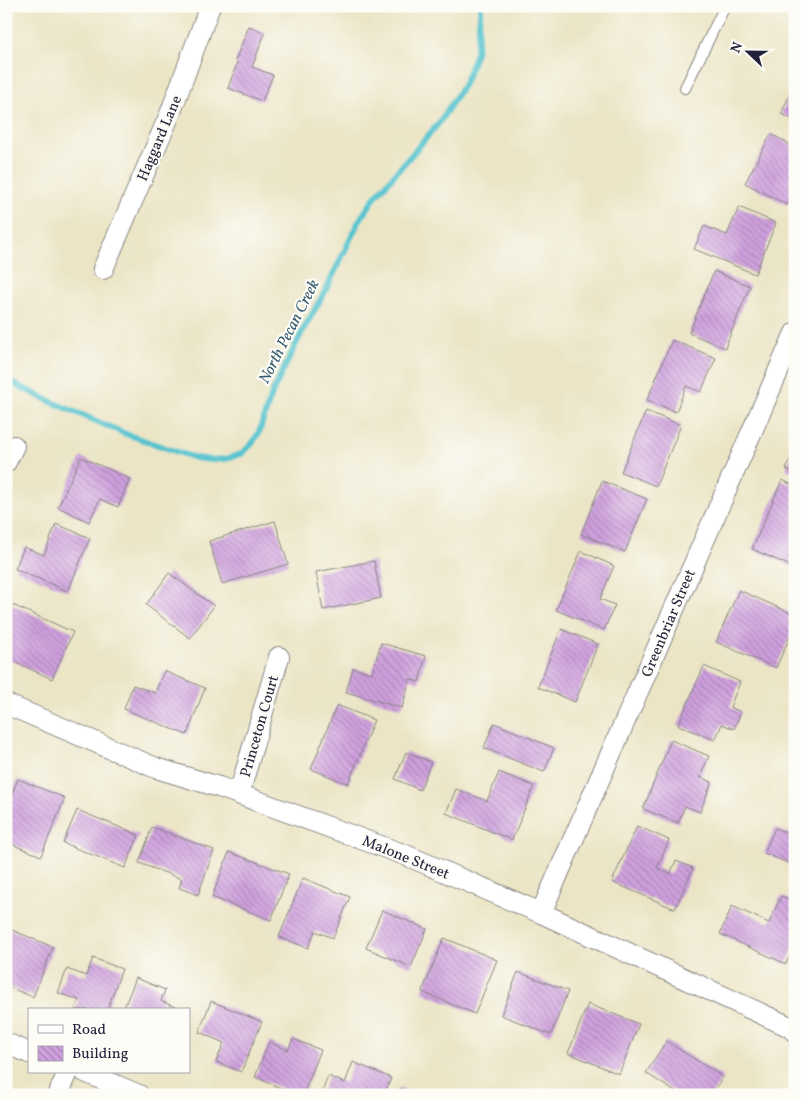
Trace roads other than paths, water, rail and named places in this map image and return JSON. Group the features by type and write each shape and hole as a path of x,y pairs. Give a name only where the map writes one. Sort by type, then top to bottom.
{"street":[{"name":"Haggard Lane","path":"103,268 170,114 210,6"},
{"name":"Greenbriar Street","path":"540,913 795,333"},
{"name":"Princeton Court","path":"239,794 279,657"},
{"name":"Malone Street","path":"6,704 156,768 239,794 408,856 540,913 793,1028"},
{"path":"6,1043 28,1052"},
{"path":"58,1095 67,1074"},
{"path":"90,1074 140,1095"}],"lane":[{"path":"685,88 725,6"}],"waterway":[{"name":"North Pecan Creek","path":"6,380 126,434 195,458 226,459 241,454 252,444 259,432 273,391 303,330 326,290 359,221 375,197 439,123 464,84 476,53 481,6"}]}
